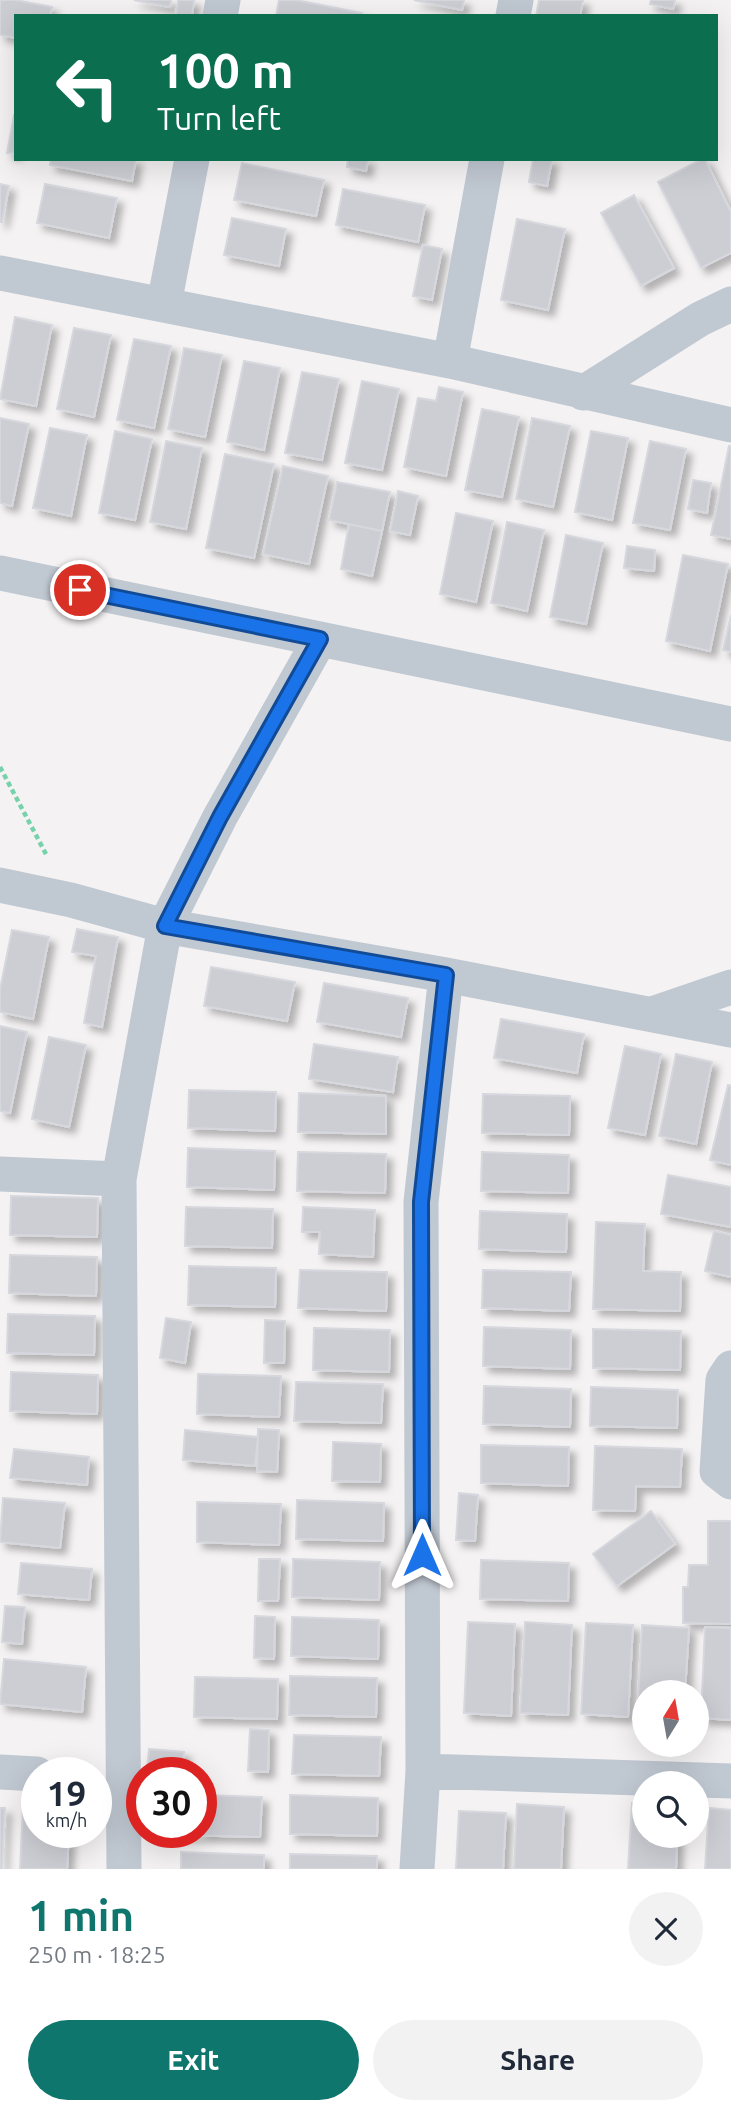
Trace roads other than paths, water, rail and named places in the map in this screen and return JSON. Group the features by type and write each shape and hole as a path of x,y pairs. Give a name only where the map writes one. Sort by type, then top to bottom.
{"street":[{"path":"164,304 192,161"},
{"path":"450,361 487,161"},
{"path":"0,273 450,361 731,425"},
{"path":"583,393 700,319 731,304"},
{"path":"0,573 731,724"},
{"path":"111,1757 120,1179 165,926 220,817 320,639"},
{"path":"0,885 71,900 165,926 446,975 731,1030"},
{"path":"417,1869 423,1772 421,1202 446,975"},
{"path":"654,1014 731,987"},
{"path":"0,1174 120,1179"},
{"path":"731,1368 723,1380 717,1471 731,1482"},
{"path":"0,1772 21,1773"},
{"path":"423,1772 731,1781"},
{"path":"112,1784 124,1869"}]}
